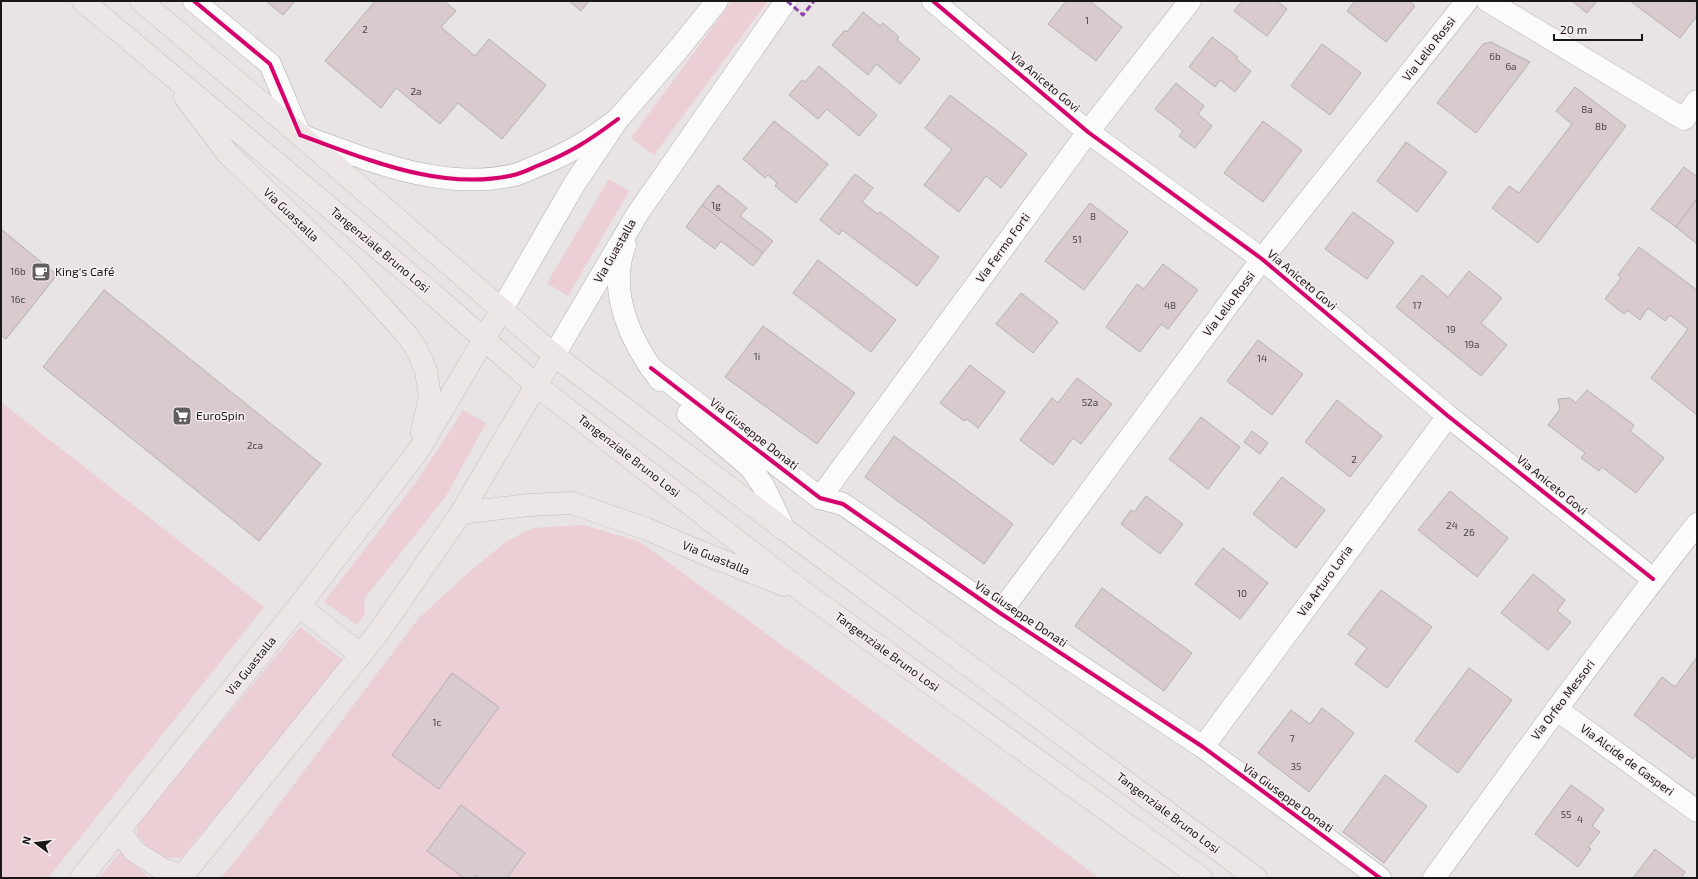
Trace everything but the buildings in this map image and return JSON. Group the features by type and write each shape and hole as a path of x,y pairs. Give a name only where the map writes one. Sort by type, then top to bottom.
{"main road":[{"name":"Tangenziale Bruno Losi","path":"83,1 485,338 536,385 806,594 1201,878"},
{"name":"Tangenziale Bruno Losi","path":"142,1 300,135 554,355 784,529 1256,878"},
{"name":"Via Guastalla","path":"165,69 228,154 351,273 412,342 426,371 430,396 418,451"},
{"name":"Via Guastalla","path":"81,878 298,606 418,451 502,309"},
{"name":"Via Guastalla","path":"183,877 378,633 461,513 554,355"},
{"name":"Via Guastalla","path":"461,513 529,505 572,503 647,529 806,594"},
{"path":"298,606 361,655"},
{"path":"119,830 134,851 162,869 183,877"}],"street":[{"path":"194,1 270,64 300,135 379,163 444,179 491,179 516,175 557,158 588,142 618,119"},
{"name":"Via Guastalla","path":"502,309 576,183 618,119 676,52 717,1"},
{"name":"Via Guastalla","path":"554,355 638,213 786,1"},
{"name":"Via Aniceto Govi","path":"933,1 1088,132 1262,259 1448,416 1653,579"},
{"name":"Via Fermo Forti","path":"820,498 1088,132 1190,1"},
{"name":"Via Lelio Rossi","path":"1000,613 1262,259 1467,1"},
{"path":"1488,1 1684,119 1697,101"},
{"path":"638,213 623,250 619,279 624,314 635,341 651,368 685,411 751,468 764,487 784,529"},
{"name":"Via Giuseppe Donati","path":"651,368 820,498 842,504 1000,613 1203,747 1380,878"},
{"name":"Via Arturo Loria","path":"1203,747 1448,416"},
{"name":"Via Orfeo Messori","path":"1434,878 1556,709 1653,579 1697,524"},
{"name":"Via Alcide de Gasperi","path":"1556,709 1697,811"}],"shaded area":[{"path":"732,1 768,1 654,155 631,138"},
{"path":"609,179 629,191 568,296 547,283"},
{"path":"1,402 264,607 48,878 1,878"},
{"path":"463,410 486,423 446,496 364,599 365,614 357,625 324,602 418,480"},
{"path":"584,525 640,542 975,785 1099,878 221,878 256,835 418,619 469,572 507,541 533,528"},
{"path":"300,627 343,660 182,857 168,858 157,854 137,836 138,824"},
{"path":"120,852 150,878 99,878"}],"marked path":[{"path":"787,1 803,15 814,1"}],"cycle path":[{"path":"194,1 270,64 300,135 378,163 432,176 459,179 487,179 514,175 570,151 589,140 618,119"},
{"path":"933,1 1088,132 1262,259 1448,416 1653,579"},
{"path":"651,368 820,498 843,504 1000,613 1203,747 1380,878"}],"place":[{"name":"King's Café","path":"41,272"},
{"name":"EuroSpin","path":"182,416"}]}
